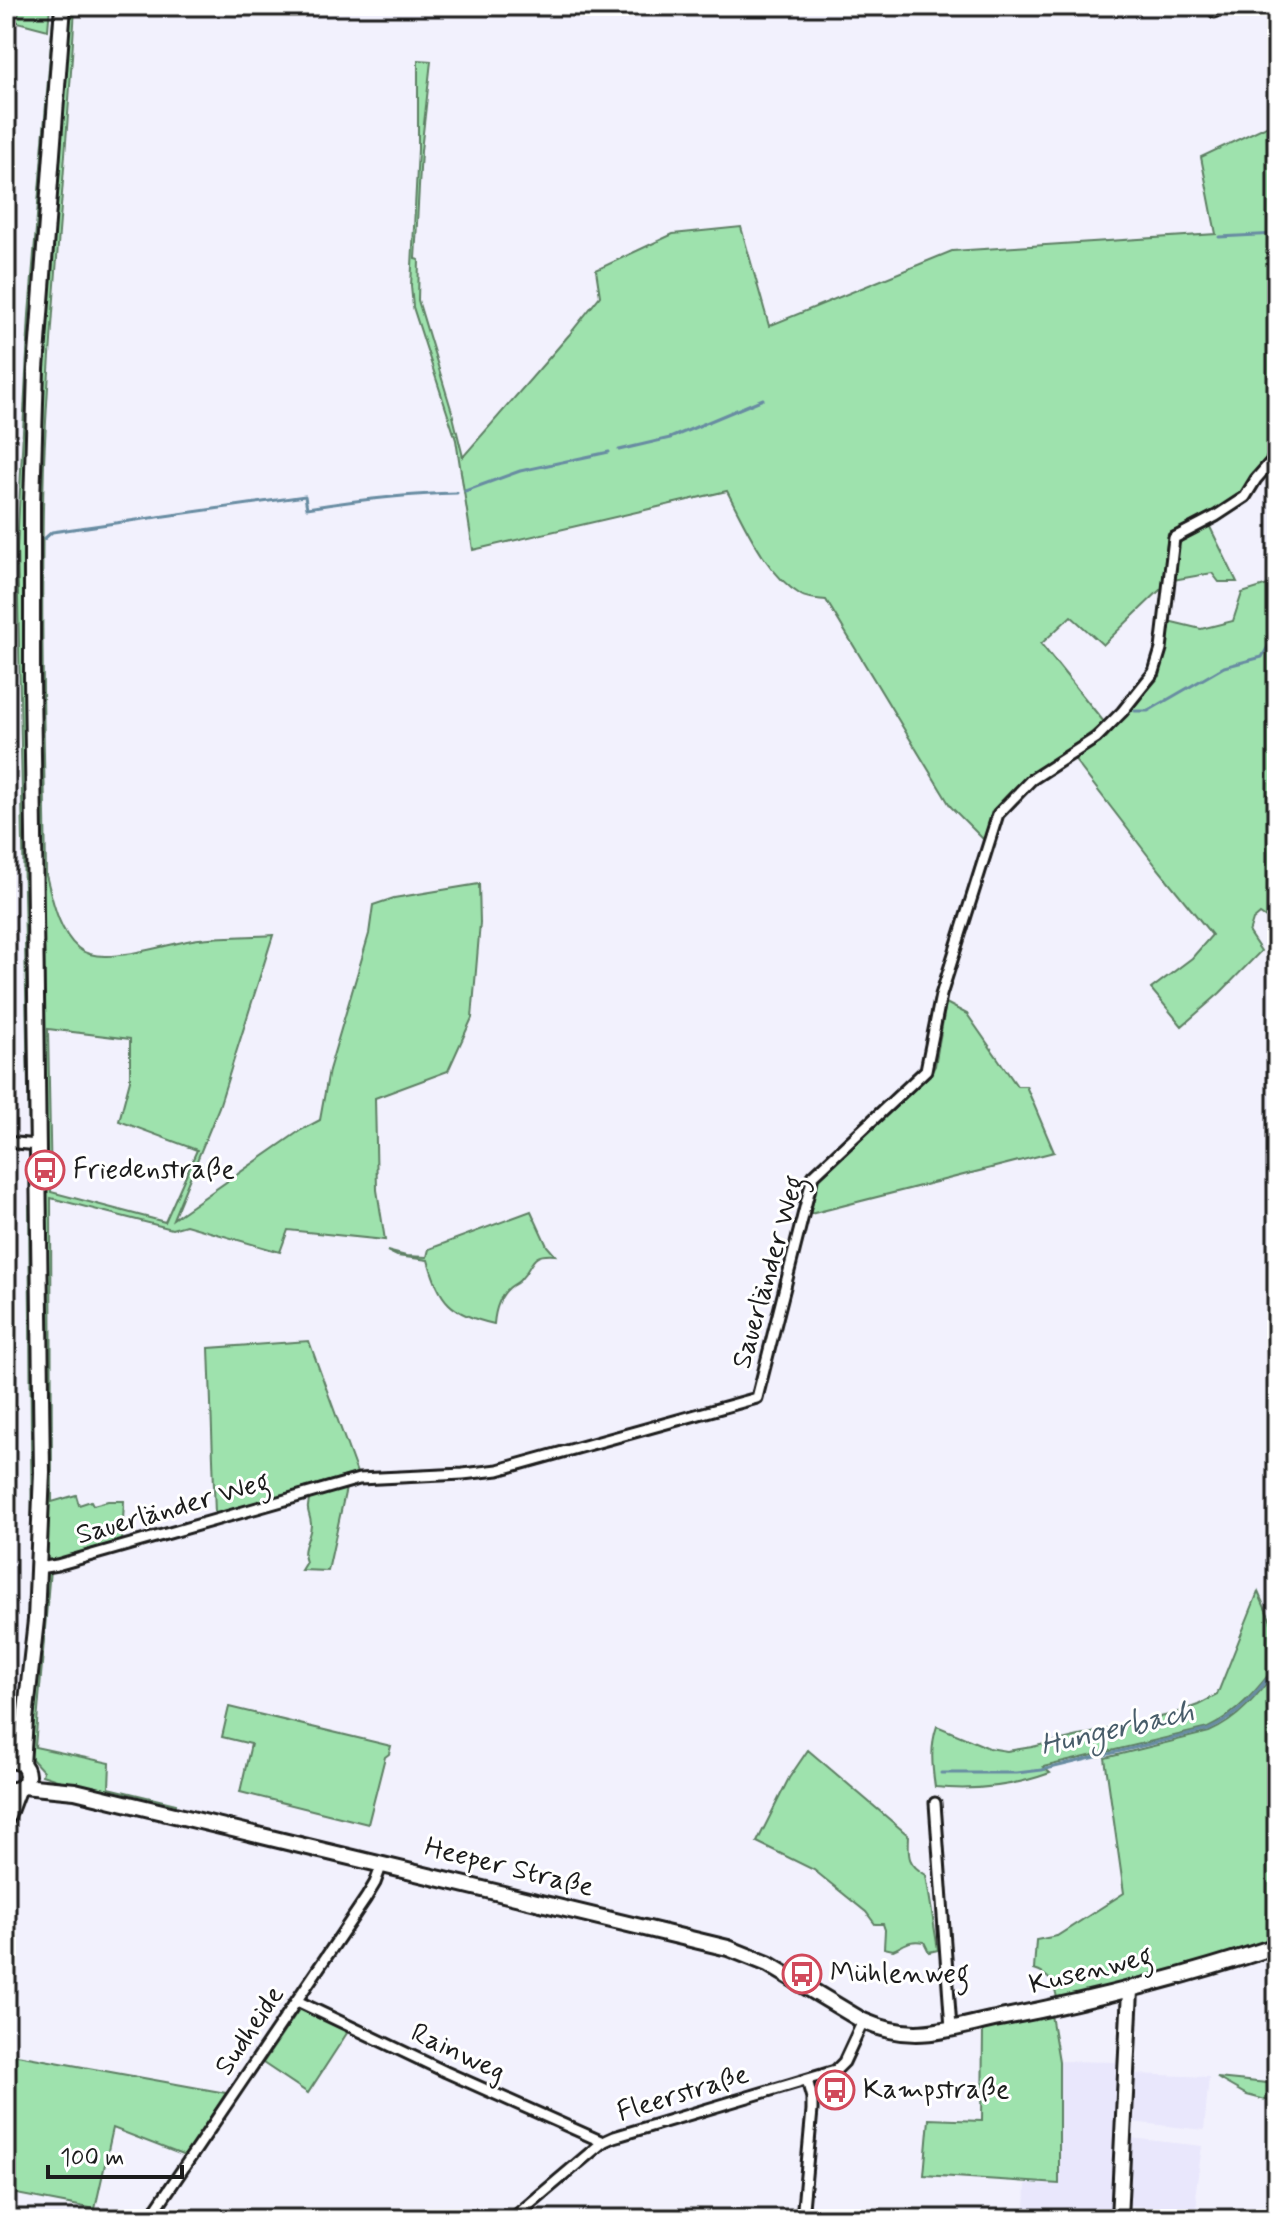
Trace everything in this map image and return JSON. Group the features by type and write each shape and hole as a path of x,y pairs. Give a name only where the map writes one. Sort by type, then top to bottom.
{"street":[{"path":"6,1819 25,1720 39,1568 42,1459 32,504 36,369 63,6"},
{"name":"Sauerländer Weg","path":"39,1568 359,1479 498,1470 757,1398 813,1176 926,1070 941,995 998,814 1031,780 1096,738 1154,672 1161,649 1174,538 1245,497 1277,455"},
{"path":"6,1142 37,1145"},
{"name":"Heeper Straße","path":"16,1774 75,1791 728,1948 768,1964 863,2021 915,2034"},
{"path":"935,1803 951,2028"},
{"name":"Sudheide","path":"149,2219 371,1892 382,1864"},
{"name":"Kusenweg","path":"915,2034 1130,1990 1277,1946"},
{"path":"1119,2219 1130,1990"},
{"name":"Rainweg","path":"297,2001 603,2142"},
{"name":"Fleerstraße","path":"512,2219 603,2142 830,2073 844,2062 863,2021"},
{"path":"802,2219 812,2110 807,2080"}],"shaded area":[{"path":"1059,2061 1120,2062 1113,2219 1025,2219 1026,2181 1059,2183"},
{"path":"1136,2074 1209,2077 1204,2130 1131,2122 1132,2078"},
{"path":"1130,2138 1202,2146 1196,2190 1198,2212 1127,2205"}],"green space":[{"path":"6,6 50,6 48,30 6,19"},
{"path":"54,6 60,6 38,283 33,1132 29,1138 17,548 29,315"},
{"path":"68,6 75,6 44,464 42,618 46,875 65,933 78,948 89,954 119,955 199,939 273,935 219,1107 173,1219 320,1120 329,1070 369,934 373,905 394,898 479,884 480,923 472,1018 448,1071 375,1098 377,1190 385,1240 288,1230 280,1252 186,1225 172,1229 51,1198 52,1502 76,1495 79,1505 91,1501 93,1505 124,1501 122,1540 50,1561 45,1556 46,1167 43,1165 35,588 43,344","holes":["48,1029 130,1039 130,1080 119,1121 197,1150 165,1222 51,1192"]},
{"path":"418,60 431,61 421,151 415,259 419,260 418,300 463,457 600,296 596,270 673,234 741,227 769,326 952,251 1216,234 1201,157 1277,121 1277,449 1240,496 1168,534 1162,588 1103,645 1071,616 1041,644 1104,722 1018,785 993,818 985,841 951,807 826,600 803,596 777,575 749,534 727,491 473,550 456,440 413,307 411,286 418,149"},
{"path":"1209,525 1237,582 1219,582 1212,573 1173,580 1179,545 1189,535"},
{"path":"1277,582 1277,919 1260,914 1253,920 1249,933 1261,951 1182,1026 1151,989 1192,958 1212,935 1074,759 1106,738 1160,676 1168,621 1201,629 1233,621 1242,593"},
{"path":"946,1003 967,1014 1017,1086 1026,1086 1054,1152 810,1214 818,1180 930,1075 935,1066"},
{"path":"29,1206 32,1206 38,1406 32,1550"},
{"path":"531,1211 547,1246 555,1255 536,1258 525,1275 510,1287 498,1304 494,1324 467,1316 449,1304 437,1286 428,1260 397,1256 387,1251 427,1257 429,1249"},
{"path":"309,1341 357,1473 215,1514 209,1348"},
{"path":"346,1488 328,1571 301,1570 306,1562 304,1552 311,1529 310,1498"},
{"path":"50,1569 35,1747 110,1763 109,1788 176,1804 175,1810 42,1775 43,1771 32,1759 30,1729 36,1698 44,1578"},
{"path":"1258,1592 1277,1635 1277,1664 1228,1716 1208,1728 1043,1767 1050,1773 1022,1781 979,1788 935,1787 932,1756 937,1726 989,1748 1007,1751 1173,1714 1217,1695"},
{"path":"1277,1669 1277,1941 1117,1989 955,2022 1057,2000 1051,1981 1034,1970 1036,1940 1057,1936 1124,1893 1105,1758 1220,1727 1247,1705"},
{"path":"229,1707 391,1746 385,1757 368,1824 240,1792 251,1744 222,1737"},
{"path":"808,1750 909,1836 910,1859 926,1875 938,1950 929,1952 924,1942 919,1941 893,1950 884,1948 883,1924 875,1924 866,1912 814,1870 757,1842 789,1778"},
{"path":"1116,1997 1120,1999 1051,2015 1059,2061 1059,2184 924,2175 929,2119 982,2121 983,2029"},
{"path":"300,2008 349,2030 308,2093 263,2063"},
{"path":"6,2053 226,2093 185,2156 113,2128 95,2209 6,2192"},
{"path":"1217,2078 1277,2084 1277,2103 1247,2095"}],"waterway":[{"name":"Hungerbach","path":"1219,237 1277,234"},
{"path":"619,450 670,438 763,399"},
{"path":"465,491 520,471 609,452"},
{"path":"44,539 52,532 305,496 307,508 382,498 457,493"},
{"path":"1135,711 1148,711 1224,667 1262,657 1277,631"},
{"name":"Hungerbach","path":"941,1773 1042,1770 1208,1730 1238,1711 1277,1666"}],"place":[{"name":"Friedenstraße","path":"45,1170"},
{"name":"Mühlenweg","path":"802,1974"},
{"name":"Kampstraße","path":"835,2090"}]}
